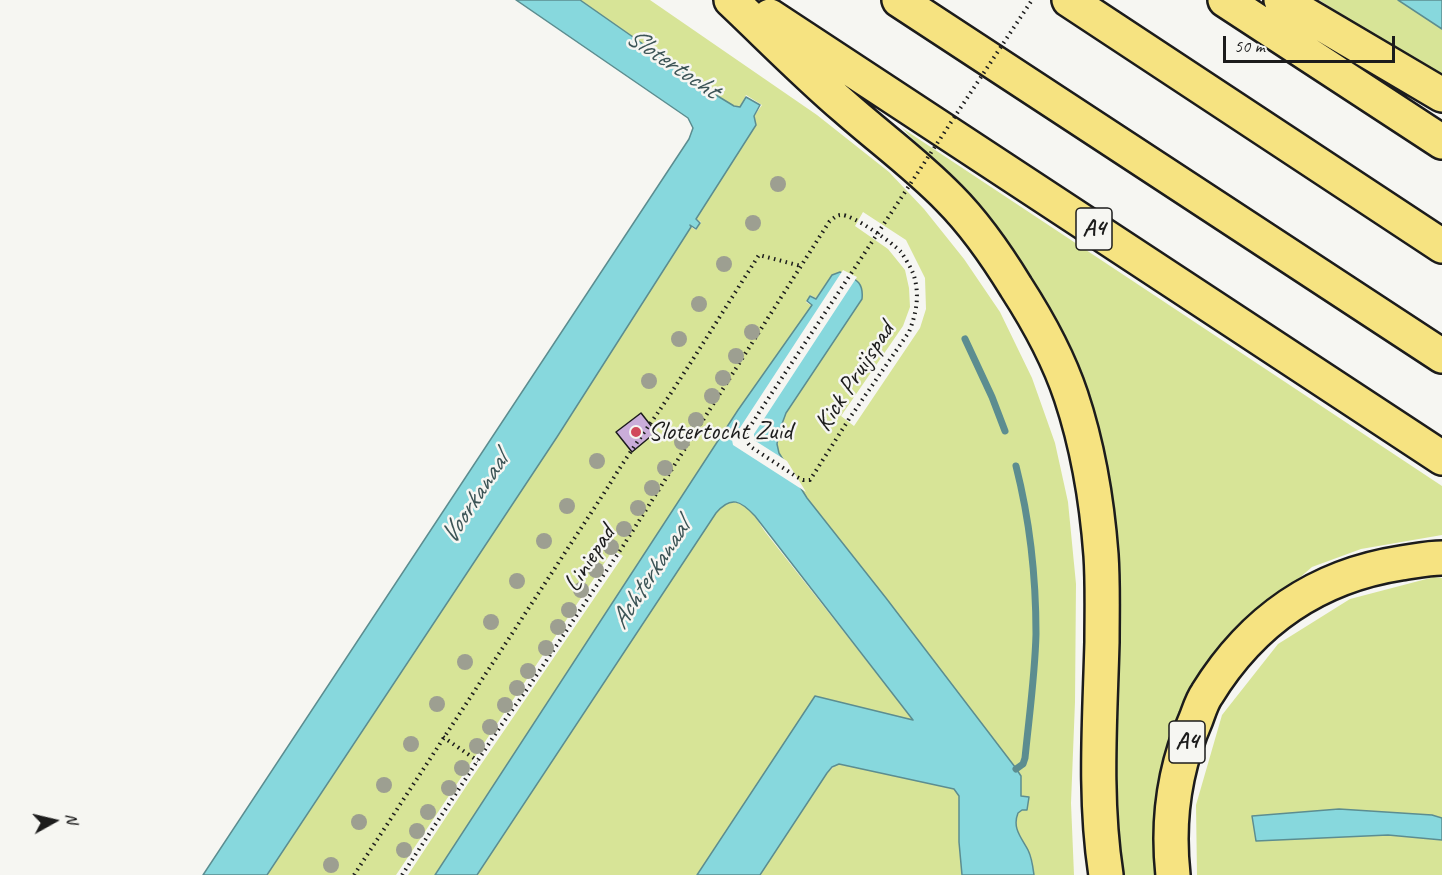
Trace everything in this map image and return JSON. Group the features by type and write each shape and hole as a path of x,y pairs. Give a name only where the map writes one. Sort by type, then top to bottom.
{"highway":[{"path":"731,0 845,107 893,146 950,199 998,258 1034,315 1071,395 1086,452 1101,557 1100,804 1106,875"},
{"name":"A4","path":"746,0 1442,458"},
{"path":"899,0 1442,356"},
{"path":"1069,0 1442,246"},
{"path":"1225,0 1442,142"},
{"path":"1281,0 1442,95"},
{"name":"A4","path":"1173,875 1172,813 1178,767 1206,695 1232,659 1259,630 1291,604 1329,583 1362,571 1442,558"}],"path":[{"name":"Kick Pruijspad","path":"805,260 829,222 835,217 847,216 886,239 900,251 912,270 917,292 915,317 909,332 810,480 797,477 751,447 746,441 746,433 756,418 1032,0"},
{"path":"354,875 759,255 801,266"},
{"name":"Liniepad","path":"402,875 623,546 805,260"},
{"path":"443,737 478,760"}],"green space":[{"path":"580,0 650,0 817,115 889,172 924,209 964,259 1000,312 1032,378 1055,443 1068,502 1076,584 1071,803 1074,875 1034,875 1032,860 1015,825 1016,815 1022,810 1028,797 1021,796 1021,777 1015,767 807,498 779,453 777,444 779,432 786,413 862,299 832,275 816,298 810,295 806,302 812,306 738,410 435,875 408,875 623,556 613,550 396,875 267,875 557,437 691,227 696,230 701,222 696,219 756,125 754,116 762,105 746,95 740,107 734,106","holes":["863,212 906,240 925,278 926,309 920,328 854,426 841,416 903,326 910,307 905,270 888,249 855,226"]},
{"path":"1319,0 1398,0 1442,29 1442,77"},
{"path":"902,128 1442,486 1442,535 1361,549 1312,567 1232,636 1161,777 1153,848 1157,875 1123,875 1116,832 1119,680 1117,549 981,210"},
{"path":"725,503 743,505 752,513 914,721 815,696 697,875 477,875 716,513"},
{"path":"1434,577 1442,578 1442,818 1432,815 1339,809 1252,817 1442,840 1442,875 1197,875 1196,805 1222,715 1278,644 1350,599"},
{"path":"839,764 954,789 959,796 962,875 760,875 827,773"}],"water":[{"name":"Voorkanaal","path":"516,0 580,0 734,106 740,107 746,97 760,105 754,116 756,125 696,219 700,223 696,229 690,225 691,227 557,437 267,875 203,875 689,139 693,128 688,118"},
{"path":"1398,0 1442,0 1442,29"},
{"name":"Achterkanaal","path":"840,272 860,284 862,299 786,413 779,432 777,444 779,453 807,498 1021,776 1021,796 1029,797 1027,810 1018,813 1016,823 1018,832 1028,850 1034,875 962,875 959,796 954,789 839,764 827,773 760,875 697,875 815,696 913,720 755,516 740,504 731,502 721,507 716,513 477,875 435,875 738,410 812,305 807,301 810,296 816,299 832,275"},
{"path":"1339,809 1432,815 1442,818 1442,840 1388,835 1256,841 1252,816"}],"pier":[{"path":"843,270 857,277 754,434 754,440 787,461 806,492 733,445 732,440"}],"building":[{"name":"Slotertocht Zuid","path":"641,413 656,432 632,452 616,432"}],"waterway":[{"path":"965,339 1005,431"},
{"path":"1016,466 1031,550 1036,634 1025,758 1023,764 1016,769"}],"place":[{"name":"Slotertocht Zuid","path":"636,432"}],"water label":[{"name":"Slotertocht","path":"672,64"}]}
